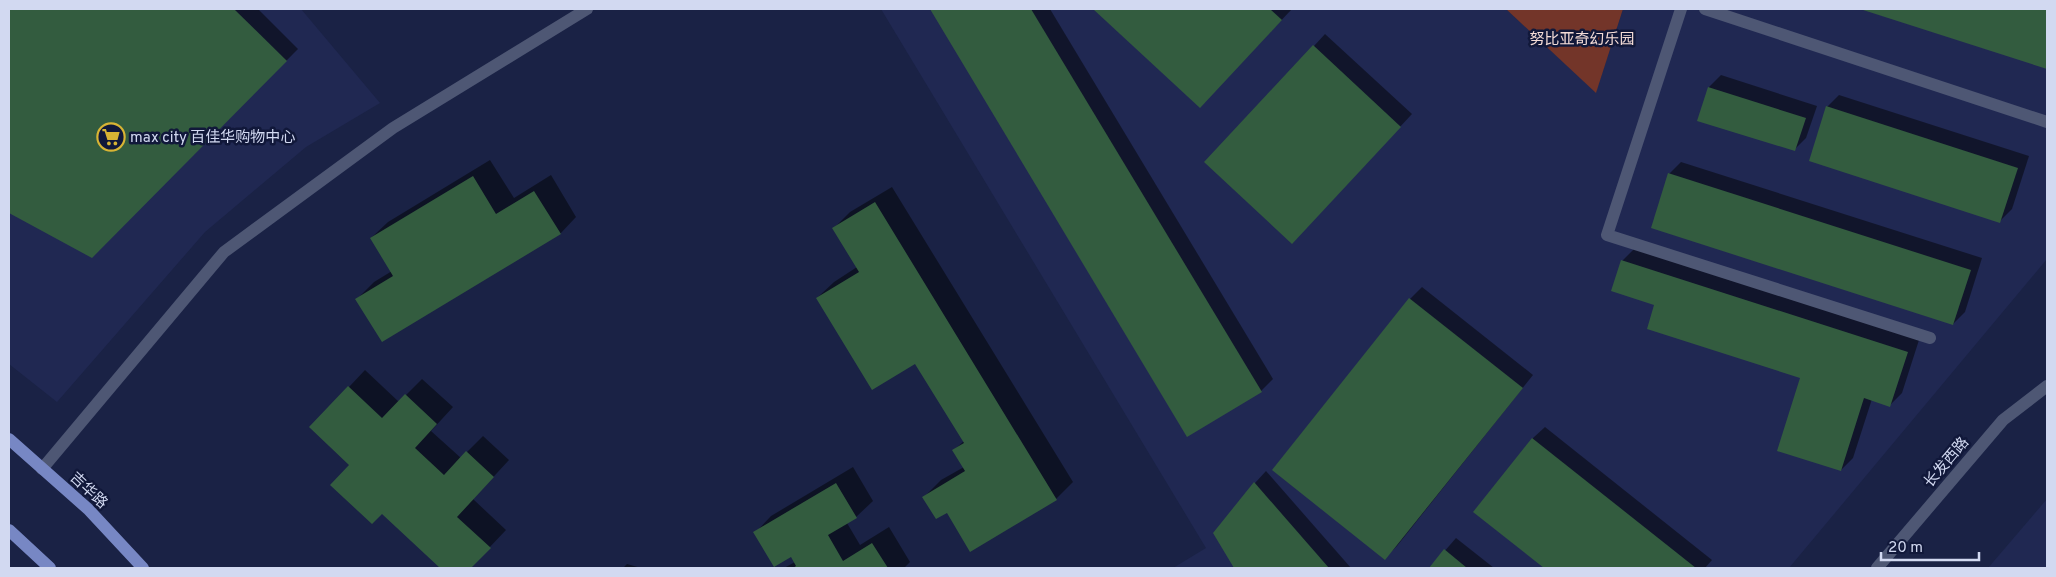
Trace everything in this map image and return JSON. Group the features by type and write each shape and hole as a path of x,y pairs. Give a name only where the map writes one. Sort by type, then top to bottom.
{"main road":[{"name":"吉华路","path":"9,439 88,509 143,568"},
{"path":"9,530 50,568"}],"street":[{"path":"42,469 224,252 394,128 587,9"},
{"path":"1681,9 1607,234 1930,338"},
{"path":"1705,9 2047,122"},
{"name":"长发西路","path":"1877,568 2003,420 2047,386"}],"shaded area":[{"path":"9,9 301,9 380,103 306,147 205,232 57,402 9,364"},
{"path":"881,9 1506,9 1596,92 1623,9 2047,9 2047,259 1789,568 1173,568 1206,548"},
{"path":"2047,499 2047,568 1988,568"}],"green space":[{"name":"努比亚奇幻乐园","path":"1506,9 1623,9 1596,93"}],"building":[{"name":"max city 百佳华购物中心","path":"9,9 234,9 287,61 92,258 9,213"},
{"path":"930,9 1031,9 1262,392 1187,437"},
{"path":"1093,9 1270,9 1282,20 1200,108"},
{"path":"1860,9 2047,9 2047,69"},
{"path":"1313,45 1401,127 1292,244 1204,162"},
{"path":"1708,87 1806,118 1795,151 1697,121"},
{"path":"1826,106 2018,168 2000,223 1809,161"},
{"path":"1668,173 1971,270 1953,325 1651,228"},
{"path":"473,176 496,214 534,191 561,234 382,342 355,299 393,276 370,238"},
{"path":"875,202 1057,500 970,552 947,513 936,519 922,497 965,471 952,450 964,443 915,364 872,390 816,298 859,272 832,228"},
{"path":"1621,260 1908,352 1890,407 1864,398 1841,471 1777,451 1800,378 1647,329 1654,305 1611,291"},
{"path":"1409,298 1523,388 1385,560 1272,470"},
{"path":"348,386 382,418 405,394 437,424 415,448 444,475 466,451 494,477 457,517 491,548 471,568 440,568 382,514 372,524 330,485 349,465 309,427"},
{"path":"1532,438 1696,568 1544,568 1473,512"},
{"path":"1254,482 1329,568 1234,568 1213,533"},
{"path":"836,483 857,518 828,535 843,561 872,543 888,568 793,568 796,566 791,557 774,567 753,532"},
{"path":"1444,549 1467,568 1429,568"}],"place":[{"name":"max city 百佳华购物中心","path":"111,137"}]}
